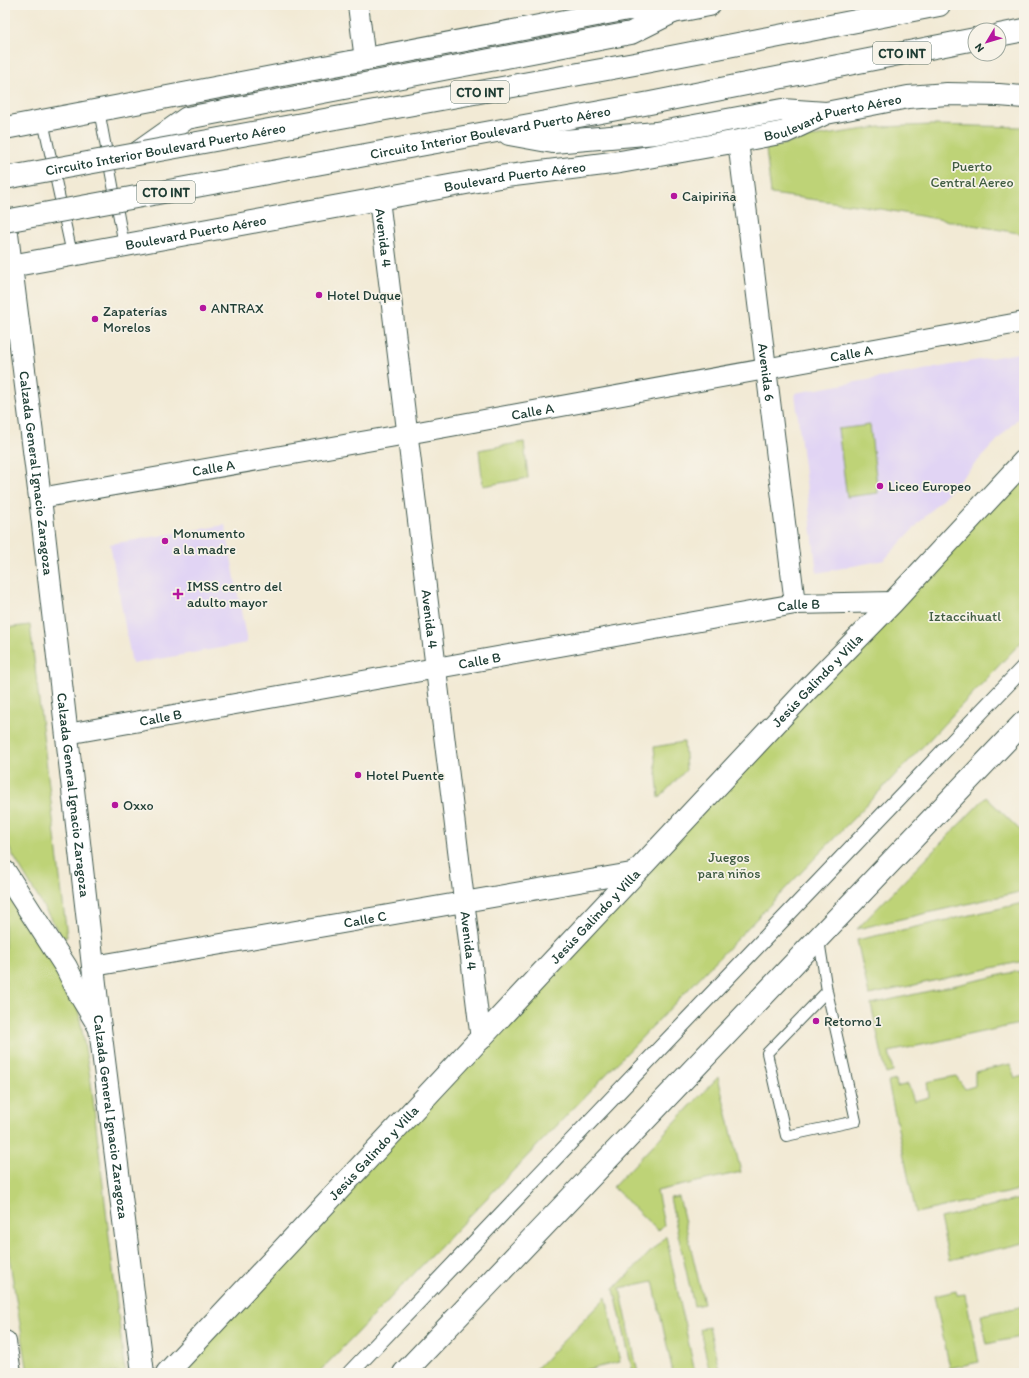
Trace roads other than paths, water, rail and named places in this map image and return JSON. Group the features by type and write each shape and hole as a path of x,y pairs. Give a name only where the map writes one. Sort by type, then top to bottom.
{"main road":[{"path":"5,128 365,60 478,34 628,9 673,12 709,5"},
{"name":"Circuito Interior Boulevard Puerto Aéreo","path":"5,178 640,63 938,5"},
{"path":"136,154 187,118 631,34 673,12"},
{"path":"1007,33 1024,30"},
{"name":"Circuito Interior Boulevard Puerto Aéreo","path":"5,221 650,104 967,41"},
{"name":"Boulevard Puerto Aéreo","path":"8,266 499,177 620,162 738,142 785,132 826,113 908,97 947,94 999,94 1024,97"},
{"path":"494,132 553,142 656,133 782,110 826,113"},
{"name":"Calzada General Ignacio Zaragoza","path":"5,218 8,266 40,498 100,1028 143,1373"},
{"name":"Jesús Galindo y Villa","path":"167,1373 481,1040 805,692 893,602 1024,461"},
{"path":"404,1373 728,1033 819,940 1024,722"},
{"path":"5,872 59,955 100,1028"},
{"path":"5,1342 10,1373"}],"street":[{"path":"358,5 365,60"},
{"name":"Avenida 6","path":"738,142 795,604"},
{"name":"Avenida 4","path":"379,199 481,1040"},
{"name":"Calle A","path":"40,498 407,434 1024,322"},
{"name":"Calle B","path":"67,734 795,604 893,602"},
{"path":"350,1373 1024,667"},
{"name":"Calle C","path":"94,966 637,872"}],"lane":[{"path":"99,110 124,245"},
{"path":"43,121 72,254"},
{"path":"819,940 827,991 856,1121 786,1136 767,1053 827,991"}],"place":[{"name":"Caipiriña","path":"674,196"},
{"name":"Hotel Duque","path":"319,295"},
{"name":"ANTRAX","path":"203,308"},
{"name":"Zapaterías Morelos","path":"95,319"},
{"name":"Liceo Europeo","path":"880,486"},
{"name":"Monumento a la madre","path":"165,541"},
{"name":"IMSS centro del adulto mayor","path":"178,594"},
{"name":"Hotel Puente","path":"358,775"},
{"name":"Oxxo","path":"115,805"},
{"name":"Retorno 1","path":"816,1021"}],"park label":[{"name":"Puerto Central Aereo","path":"972,174"},
{"name":"Iztaccihuatl","path":"965,616"},
{"name":"Juegos para niños","path":"729,866"}]}
